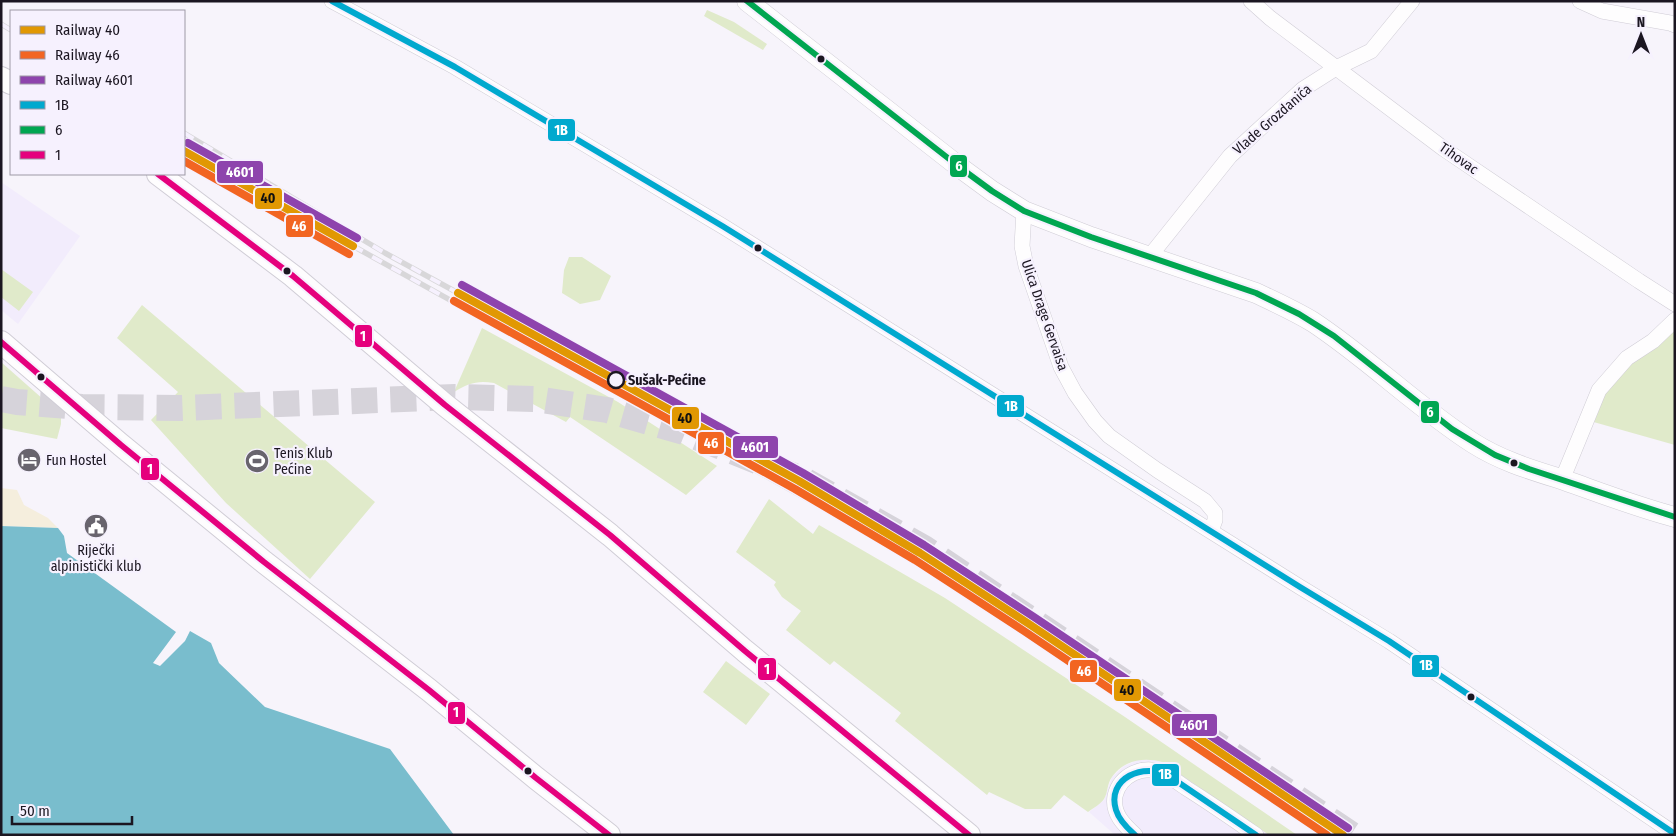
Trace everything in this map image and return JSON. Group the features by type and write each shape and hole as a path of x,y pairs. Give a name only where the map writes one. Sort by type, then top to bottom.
{"main road":[{"path":"159,175 293,276 445,406 610,535 744,651 968,835"},
{"path":"1,342 121,446 264,562 429,690 609,835"}],"street":[{"path":"332,1 455,67 724,226 1389,641 1675,834"},
{"path":"747,1 962,169 1024,210 1076,232 1256,293 1279,303 1319,326 1473,443 1496,456 1538,473 1643,509 1675,517"},
{"name":"Tihovac","path":"1251,1 1270,18 1444,149 1675,304"},
{"name":"Vlade Grozdanića","path":"1150,256 1230,156 1302,89 1336,68 1371,51 1412,1"},
{"path":"1580,1 1602,11 1675,25"},
{"name":"Ulica Drage Gervaisa","path":"1024,210 1022,246 1026,266 1061,367 1074,393 1095,422 1109,436 1205,501 1215,513 1215,520 1211,531"},
{"path":"1562,480 1599,390 1627,358 1653,341 1675,320"},
{"path":"1135,835 1119,819 1115,799 1118,787 1124,778 1135,772 1149,770 1162,773 1212,804 1256,835"}],"shaded area":[{"path":"1,182 80,236 18,324 1,310"},
{"path":"1150,759 1162,762 1269,835 1115,835 1089,812 1104,800 1112,777 1124,766 1138,760"}],"green space":[{"path":"707,10 734,22 767,44 763,50 704,16"},
{"path":"569,257 582,257 611,276 600,300 580,304 562,293 564,270"},
{"path":"1,269 33,292 19,311 1,297"},
{"name":"Tenis Klub Pećine","path":"142,305 375,502 310,579 226,503 151,420 178,392 117,338"},
{"path":"482,328 618,402 717,466 686,495 570,417 566,422 494,383 473,383 454,392"},
{"path":"1675,331 1675,445 1590,421 1607,389 1625,367 1665,335"},
{"path":"1,362 61,415 57,439 1,428"},
{"path":"769,499 813,534 819,525 945,598 1125,717 1297,835 1269,835 1162,762 1148,760 1128,763 1117,771 1110,779 1103,801 1088,812 1064,795 1051,809 1025,809 989,792 987,795 895,721 901,713 834,661 830,665 786,630 801,611 782,597 774,585 776,582 736,552"},
{"path":"726,661 770,694 746,725 703,692"}],"sand":[{"path":"1,488 17,490 24,505 48,518 58,528 1,526"}],"water":[{"path":"1,526 58,528 64,536 67,553 176,632 153,663 160,666 185,641 190,631 211,643 219,663 265,707 390,749 454,835 1,835"}],"tunnel":[{"path":"1,399 82,407 181,408 455,397 536,399 607,410 684,432 802,479 924,548 1352,835"}],"railway":[{"path":"1,24 10,29"},
{"path":"185,134 385,253 458,293"},
{"path":"353,246 834,514 939,575 1051,648 1326,835"}],"rail line":[{"name":"4601","path":"188,143 357,238"},
{"name":"40","path":"185,152 353,246"},
{"name":"46","path":"185,162 349,254"},
{"name":"4601","path":"462,285 803,473 924,545 1348,828"},
{"name":"40","path":"458,293 799,481 920,553 1343,835"},
{"name":"46","path":"454,301 795,489 915,560 1327,835"}],"transit line":[{"name":"1B","path":"332,1 455,67 724,227 1389,641 1675,834"},
{"name":"6","path":"747,1 962,169 1024,211 1091,237 1256,293 1299,314 1334,336 1452,429 1495,455 1529,469 1675,517"},
{"name":"1","path":"159,175 293,276 445,405 610,535 745,651 969,835"},
{"name":"1","path":"1,342 121,445 264,562 429,690 609,835"},
{"name":"1B","path":"1135,835 1119,817 1114,799 1122,781 1139,772 1149,771 1169,776 1256,835"}],"place":[{"name":"Sušak-Pećine","path":"616,380"},
{"name":"Fun Hostel","path":"29,460"},
{"name":"Tenis Klub Pećine","path":"257,461"},
{"name":"Riječki alpinistički klub","path":"96,526"}]}
